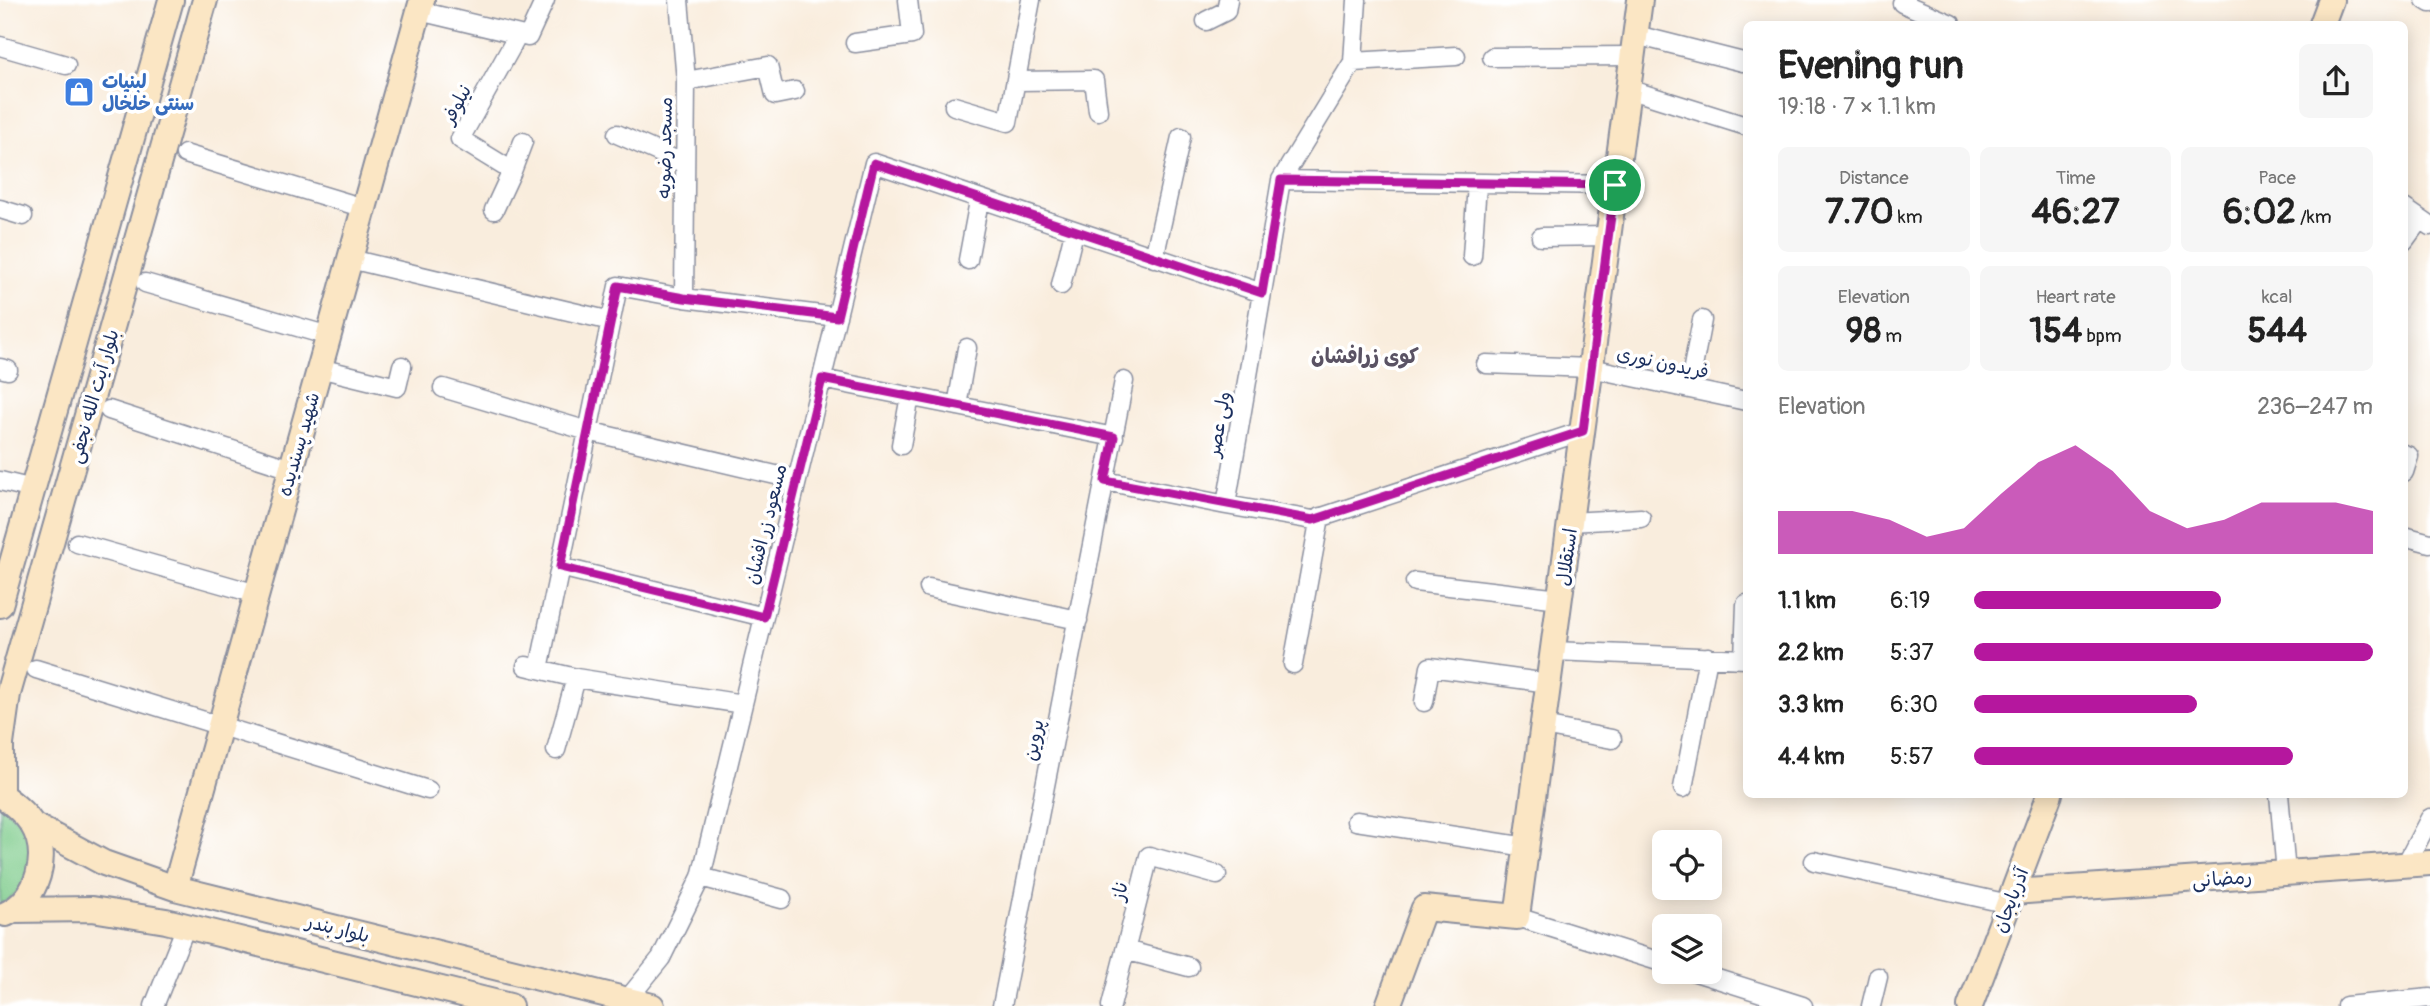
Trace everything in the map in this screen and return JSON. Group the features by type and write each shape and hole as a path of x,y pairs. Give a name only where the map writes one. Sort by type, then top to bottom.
{"main road":[{"name":"بلوار آیت الله نجفی","path":"0,605 172,0"},
{"name":"بلوار آیت الله نجفی","path":"1,795 1,744 8,694 136,279 205,0"},
{"name":"استقلال","path":"1517,918 1640,0"},
{"path":"2323,21 2331,0"},
{"name":"شهید پسندیده","path":"175,888 421,6"},
{"path":"96,268 136,279"},
{"name":"بلوار بندر","path":"1,795 18,808 33,825 103,863 175,888 652,1006"},
{"name":"آذربایجان","path":"1970,1006 2048,798"},
{"path":"7,913 31,894 40,872 41,847 33,825"},
{"name":"رمضانی","path":"2011,898 2418,863"},
{"path":"1388,1006 1424,908 1517,918"},
{"name":"بلوار بندر","path":"7,913 92,909 186,926 510,1006"}],"street":[{"path":"421,6 527,37 545,0"},
{"name":"مسجد رضویه","path":"679,0 686,81 684,298"},
{"path":"855,43 912,35 908,0"},
{"path":"954,106 1008,121 1031,0"},
{"path":"1206,21 1226,11 1228,0"},
{"path":"1281,180 1353,62 1357,0"},
{"path":"2425,0 2430,3"},
{"path":"1902,3 1944,21"},
{"name":"نیلوفر","path":"512,171 460,139 518,35"},
{"path":"0,46 66,65"},
{"path":"1492,57 1634,46 1743,62"},
{"path":"1353,62 1456,56"},
{"path":"686,81 768,66 775,95 794,91"},
{"path":"1017,81 1094,80 1098,111"},
{"path":"1628,89 1743,125"},
{"path":"617,134 685,164"},
{"path":"1154,258 1181,137"},
{"path":"494,210 523,142"},
{"path":"185,154 364,208"},
{"name":"مسعود زر افشان","path":"627,1000 661,958 701,877 874,163 979,201"},
{"path":"1281,180 1615,185"},
{"name":"ولی عصر","path":"1226,505 1281,180"},
{"path":"1472,256 1477,184"},
{"path":"968,260 979,201 1262,293"},
{"path":"0,209 23,216"},
{"path":"2408,211 2425,222 2408,237"},
{"path":"1060,285 1073,232"},
{"path":"1541,237 1609,236"},
{"path":"350,258 611,321"},
{"path":"136,279 328,336"},
{"path":"743,704 576,678 533,668 560,567 618,286 684,298 837,317"},
{"path":"1689,388 1702,320"},
{"path":"957,406 967,348"},
{"name":"فریدون نوری","path":"1486,364 1591,368 1743,400"},
{"path":"320,368 397,387 402,366"},
{"path":"822,379 1114,437"},
{"path":"1124,381 1105,481 1313,520 1583,431"},
{"path":"443,388 588,431 797,480"},
{"path":"901,445 910,396"},
{"path":"109,410 291,469"},
{"path":"0,481 33,489"},
{"name":"پروین","path":"1002,1006 1105,481"},
{"path":"1293,664 1320,517"},
{"path":"1570,522 1641,518"},
{"path":"2408,541 2430,543"},
{"path":"77,542 257,594"},
{"path":"560,567 764,617"},
{"path":"1415,582 1560,599"},
{"path":"929,588 1078,620"},
{"path":"1553,651 1743,659"},
{"path":"1683,788 1708,657"},
{"path":"1424,702 1430,667 1549,684"},
{"path":"36,669 428,790"},
{"path":"556,750 576,678"},
{"path":"1543,726 1612,739"},
{"path":"2278,798 2286,873"},
{"path":"2418,863 2430,818"},
{"path":"1356,821 1527,847"},
{"name":"ناز","path":"1111,1006 1149,856 1217,875"},
{"path":"1814,861 2011,898"},
{"path":"701,877 782,899"},
{"path":"1517,918 1652,959"},
{"path":"154,1006 186,926"},
{"path":"1125,950 1189,967"},
{"path":"1871,1006 1878,977"},
{"path":"1722,980 1803,1006"},
{"path":"2346,1006 2430,998"}],"green space":[{"path":"0,804 22,825 29,839 31,861 18,891 0,905"}],"place":[{"name":"لبنیات سنتی خلخال","path":"79,92"}],"district":[{"name":"کوی زرافشان","path":"1365,356"}],"route":[{"path":"874,163 979,201 1262,293 1281,180 1615,185 1583,431 1313,520 1105,481 1114,437 822,379 764,617 560,567 618,286 684,298 837,317 874,163"}]}
